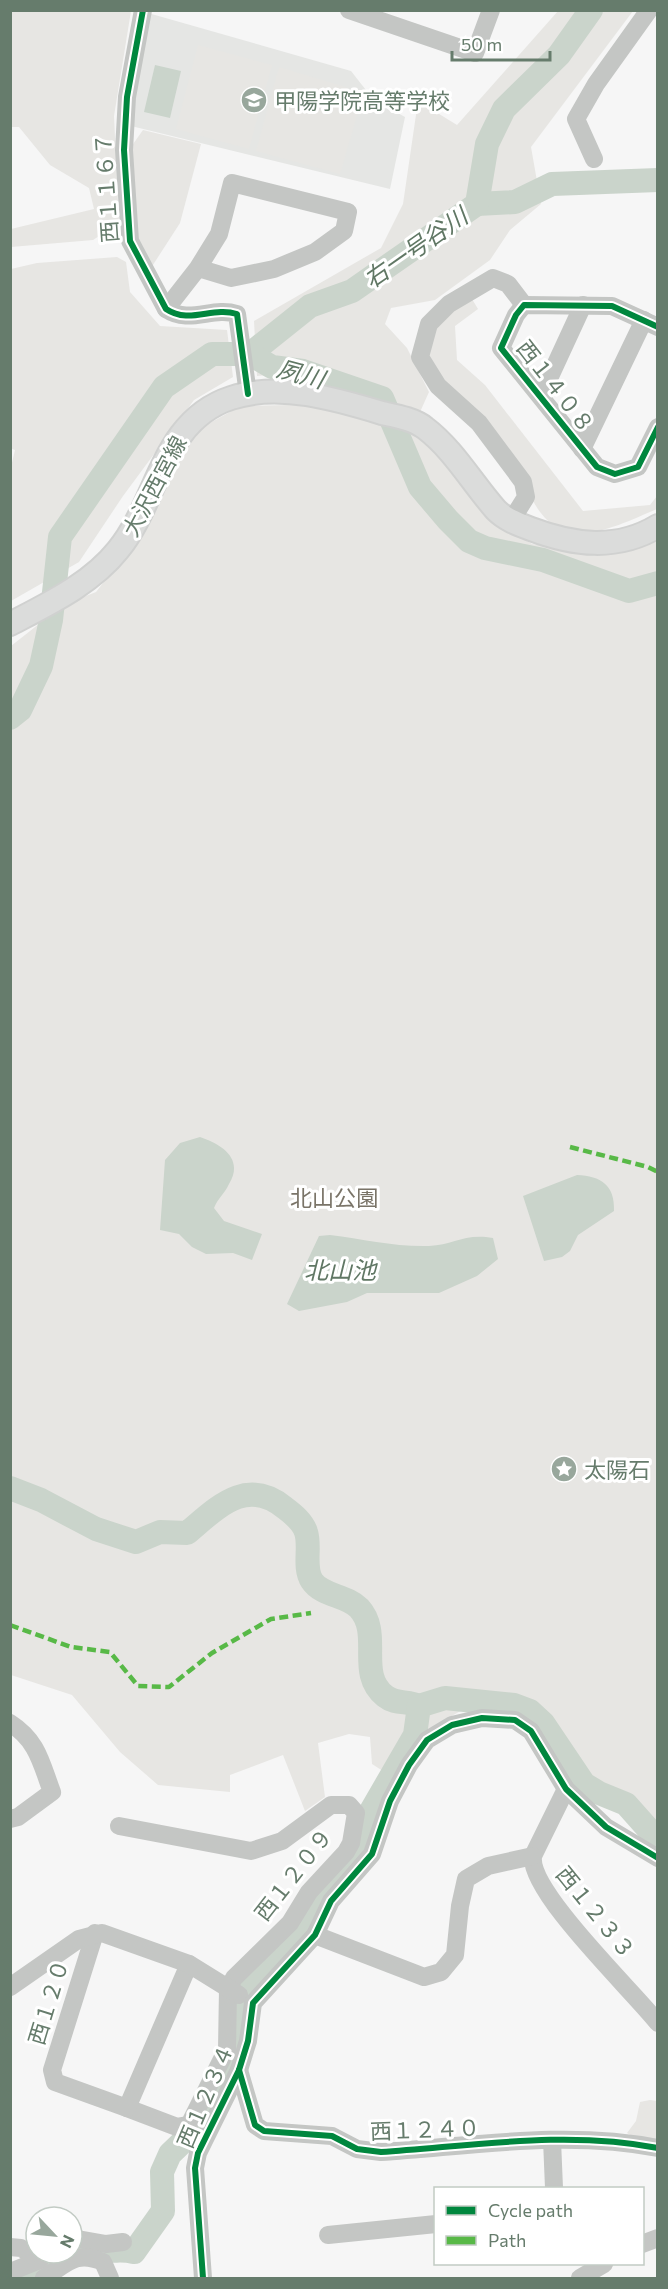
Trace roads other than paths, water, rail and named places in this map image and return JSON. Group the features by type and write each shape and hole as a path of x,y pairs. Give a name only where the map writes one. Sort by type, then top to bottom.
{"main road":[{"name":"大沢西宮線","path":"13,623 103,568 125,542 169,451 182,431 246,386 300,394 374,410 422,425 443,443 497,511 511,521 562,541 615,542 657,526"}],"street":[{"name":"西１１６７","path":"143,10 126,97 124,150 130,241 166,309"},
{"path":"349,10 475,53 491,10"},
{"path":"594,159 576,118 596,84 649,10"},
{"path":"198,268 231,278 274,270 315,252 344,231 348,212 232,183 219,234 198,268 166,309 177,316 196,317 226,310 237,314 246,386"},
{"path":"511,521 526,496 523,482 479,423 438,386 420,357 429,324 449,304 493,278 508,284 524,305"},
{"name":"西１４０８","path":"651,323 612,306 524,305 516,315 501,348 597,467 615,474 638,467 657,427"},
{"path":"542,396 583,305"},
{"path":"582,449 651,323"},
{"path":"10,1987 79,1939 95,1934 111,1935 189,1964 240,1996 315,1935 332,1901 372,1854 390,1801 409,1765 427,1740 452,1725 482,1718 514,1720 531,1731 566,1789 606,1827 657,1858"},
{"path":"10,1723 26,1733 33,1741 52,1792 18,1817 10,1819"},
{"name":"西１２３３","path":"566,1789 534,1856 532,1865 560,1910 657,2023"},
{"name":"西１２０９","path":"118,1826 251,1851 282,1841 331,1806 349,1805 356,1813 351,1842 346,1852 309,1892 290,1923 234,1978 240,1996"},
{"path":"315,1935 424,1977 441,1972 455,1955 460,1906 466,1879 488,1866 534,1856"},
{"name":"西１２０","path":"95,1934 52,2070 55,2082 177,2127 189,2125 227,2049 240,1996"},
{"path":"127,2108 189,1964"},
{"name":"西１２３４","path":"202,2278 195,2168 198,2153 239,2070 248,2041 240,1996"},
{"name":"西１２４０","path":"239,2070 255,2125 264,2131 332,2136 357,2149 381,2152 552,2140 621,2141 657,2148"},
{"path":"552,2140 554,2187"},
{"path":"328,2235 434,2224"},
{"path":"84,2240 106,2244 123,2242"},
{"path":"44,2278 76,2257 88,2255 103,2262 110,2278"},
{"path":"10,2272 25,2265"},
{"path":"580,2278 602,2265"}],"water":[{"path":"155,65 181,71 170,118 144,112"},
{"name":"北山池","path":"200,1137 223,1149 232,1160 233,1175 214,1208 224,1221 262,1234 252,1260 233,1253 206,1254 192,1247 179,1234 160,1230 165,1160 180,1143"},
{"path":"577,1175 593,1177 605,1184 612,1195 614,1211 578,1235 570,1251 562,1257 544,1261 523,1196"},
{"name":"北山池","path":"330,1235 416,1246 438,1245 474,1237 493,1238 498,1259 477,1276 439,1293 367,1293 347,1302 299,1311 287,1304 319,1236"}],"waterway":[{"name":"右一号谷川","path":"250,354 310,306 352,291 477,204 487,144 504,109 559,55 591,10"},
{"path":"477,204 515,202 552,184 658,180"},
{"name":"夙川","path":"10,718 20,710 41,666 51,620 60,537 164,387 212,354 250,354 272,367 303,371 382,398 420,487 469,541 485,548 543,560 629,591 658,583"},
{"path":"10,1488 41,1500 96,1529 136,1542 160,1532 187,1533 221,1506 245,1495 257,1495 271,1499 285,1508 305,1528 308,1570 312,1581 322,1590 354,1604 366,1618 369,1629 370,1665 377,1687 389,1699 419,1706"},
{"path":"84,2248 134,2252 163,2211 162,2172 170,2154 199,2126 225,2073 234,2051 236,2007 247,1983 287,1947 326,1888 358,1855 371,1811 415,1735 419,1706 445,1698 514,1705 530,1711 543,1723 584,1784 626,1804 658,1840"},
{"path":"26,2278 53,2265"}],"place":[{"name":"甲陽学院高等学校","path":"254,100"},
{"name":"太陽石","path":"564,1469"}],"park label":[{"name":"北山公園","path":"334,1197"}]}
